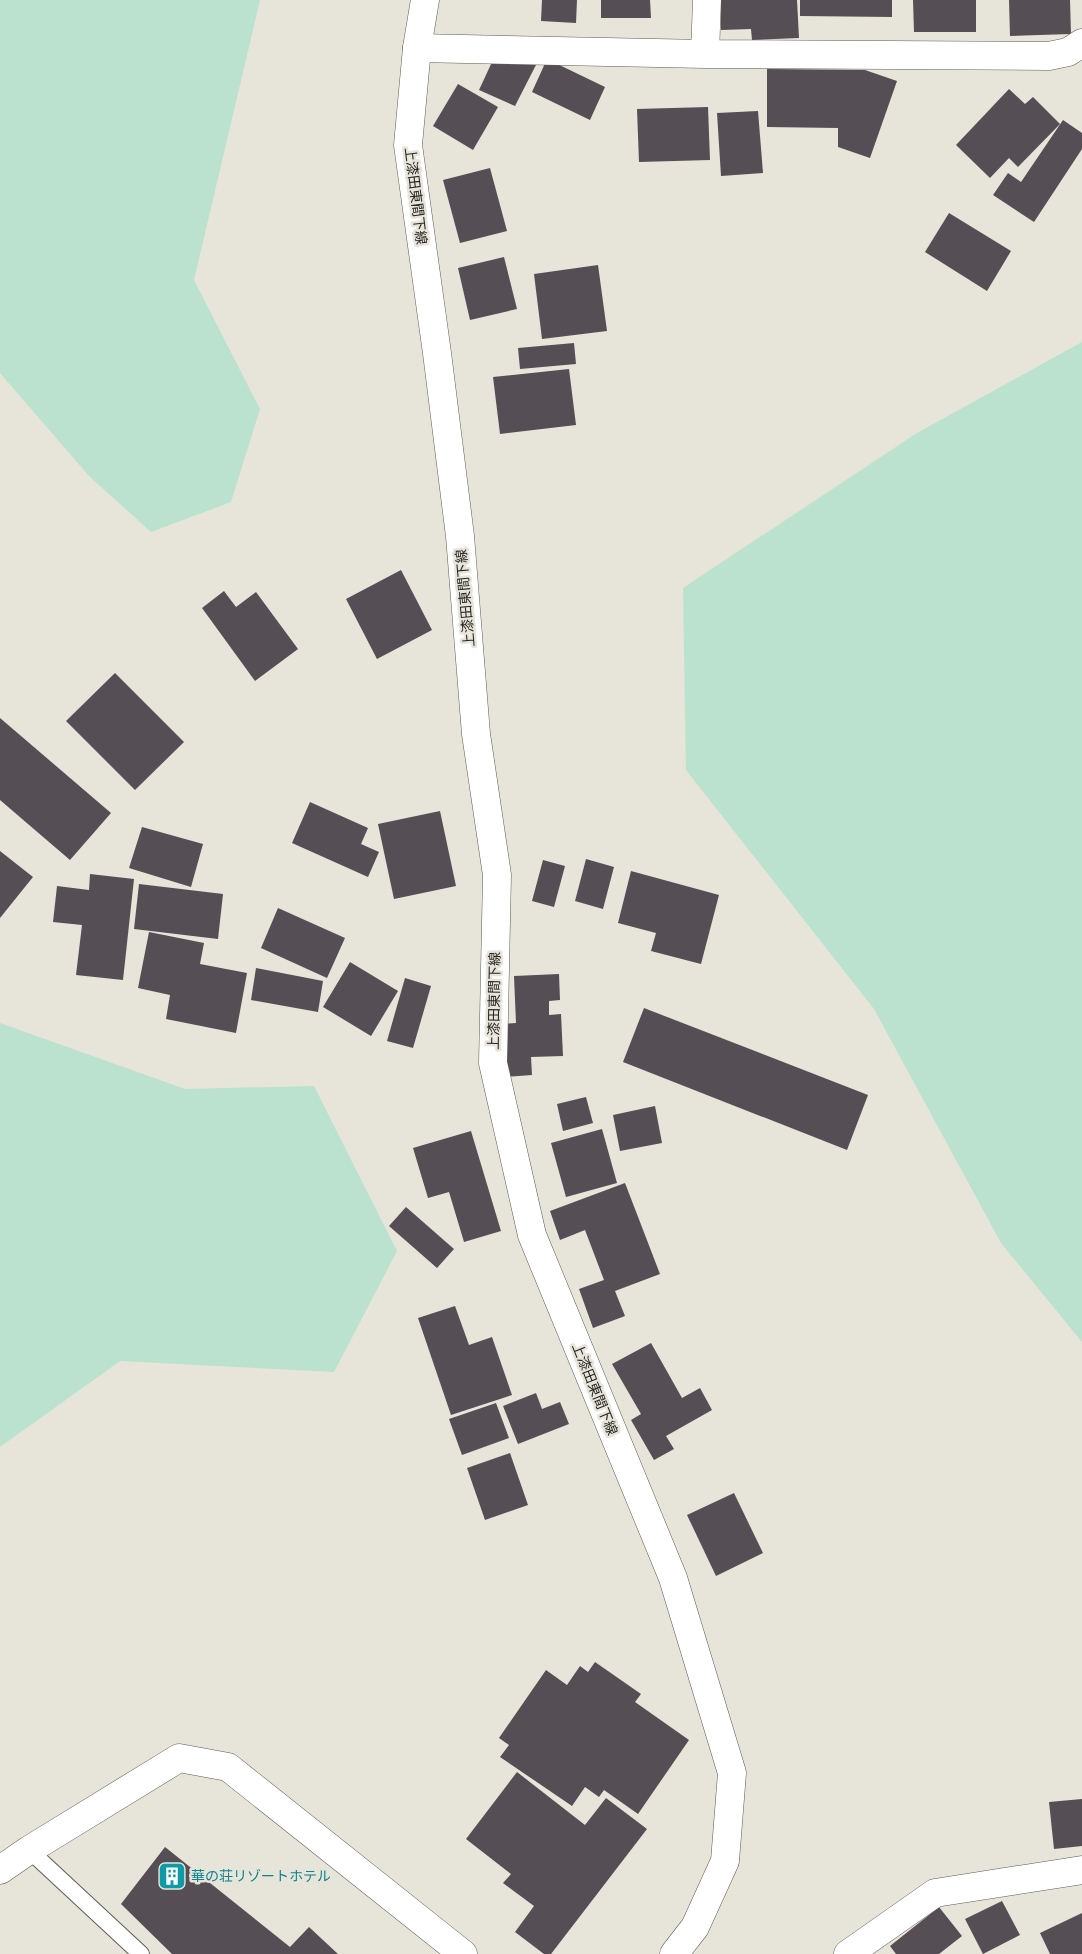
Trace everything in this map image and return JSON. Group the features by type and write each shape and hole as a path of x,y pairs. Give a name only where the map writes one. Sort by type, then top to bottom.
{"main road":[{"name":"上漆田東間下線","path":"425,0 417,48 408,145 436,344 460,536 476,734 497,875 493,1063 532,1235 672,1578 732,1774 725,1860 695,1928 674,1954"},
{"path":"705,54 707,0"},
{"path":"417,48 705,54 1049,56 1068,52 1082,43"},
{"path":"0,1870 29,1850 179,1758 228,1767 463,1954"},
{"path":"848,1954 935,1893 1082,1870"}],"lane":[{"path":"29,1850 141,1954"}],"green space":[{"path":"0,0 260,0 194,280 260,409 231,502 151,532 89,476 0,373"},
{"path":"1082,342 1082,1342 1001,1243 874,1009 686,770 683,588 917,433"},
{"path":"0,1023 185,1089 314,1086 397,1251 334,1372 120,1361 0,1447"}],"building":[{"path":"542,0 577,0 576,23 541,21"},
{"path":"601,0 650,0 651,18 601,18"},
{"path":"720,0 797,0 799,38 752,40 751,29 721,30"},
{"path":"800,0 892,0 892,17 800,16"},
{"path":"913,0 976,0 976,32 914,32"},
{"path":"1009,0 1070,0 1071,34 1010,36"},
{"path":"547,59 605,87 590,120 532,92"},
{"path":"538,61 515,106 479,90 492,62"},
{"path":"767,69 865,70 897,81 870,158 838,147 838,128 767,127"},
{"path":"458,84 498,107 473,150 433,126"},
{"path":"1009,89 1025,104 1033,97 1060,124 1018,167 1009,158 990,178 956,145"},
{"path":"708,107 710,160 639,162 637,109"},
{"path":"758,111 763,173 721,176 717,113"},
{"path":"1063,120 1082,133 1082,149 1034,222 993,195 1008,173 1021,182"},
{"path":"490,168 507,231 460,243 443,180"},
{"path":"949,213 1011,251 987,291 925,252"},
{"path":"504,257 517,309 470,320 458,268"},
{"path":"598,265 607,331 542,339 534,274"},
{"path":"574,343 576,364 520,369 518,348"},
{"path":"569,369 576,425 500,434 493,377"},
{"path":"401,570 432,630 377,659 346,599"},
{"path":"224,591 236,607 256,592 298,649 255,681 202,608"},
{"path":"115,673 184,742 135,790 66,721"},
{"path":"0,718 111,813 70,860 0,800"},
{"path":"310,802 368,828 361,844 379,852 368,877 292,843"},
{"path":"440,811 456,886 394,899 378,824"},
{"path":"142,827 203,844 191,887 129,868"},
{"path":"0,851 33,877 0,918"},
{"path":"586,859 614,867 603,909 575,901"},
{"path":"543,860 565,866 554,907 532,901"},
{"path":"631,871 719,895 701,964 651,951 656,933 618,923"},
{"path":"90,874 134,879 123,980 76,975 82,925 53,922 57,886 89,890"},
{"path":"139,884 223,894 218,939 134,929"},
{"path":"278,908 345,938 327,978 261,948"},
{"path":"149,932 204,943 200,964 247,973 236,1033 166,1019 170,995 138,988"},
{"path":"350,962 398,991 371,1036 323,1007"},
{"path":"256,968 323,981 318,1012 251,1000"},
{"path":"559,974 560,1000 549,1001 549,1015 561,1014 563,1056 531,1057 532,1075 505,1077 502,1024 516,1023 514,976"},
{"path":"405,978 431,986 413,1048 387,1041"},
{"path":"644,1008 868,1095 847,1150 623,1062"},
{"path":"586,1097 593,1123 563,1131 557,1104"},
{"path":"655,1106 662,1143 620,1151 613,1115"},
{"path":"602,1129 617,1183 566,1197 551,1143"},
{"path":"471,1131 501,1231 464,1242 449,1192 428,1198 413,1148"},
{"path":"625,1183 660,1274 615,1291 625,1316 593,1328 579,1289 604,1280 585,1230 560,1240 550,1211"},
{"path":"406,1207 454,1249 437,1268 389,1226"},
{"path":"455,1306 469,1345 492,1337 512,1395 451,1415 418,1318"},
{"path":"651,1343 682,1398 700,1388 712,1410 666,1436 674,1449 654,1460 631,1420 641,1414 612,1364"},
{"path":"536,1393 542,1409 560,1402 569,1424 518,1444 503,1406"},
{"path":"496,1403 509,1438 462,1455 449,1419"},
{"path":"510,1453 528,1505 485,1520 467,1468"},
{"path":"734,1493 763,1553 716,1576 687,1515"},
{"path":"595,1662 641,1694 635,1702 689,1740 638,1814 604,1790 599,1797 585,1787 572,1806 500,1757 509,1745 499,1738 546,1670 567,1685 580,1666 588,1672"},
{"path":"517,1772 585,1825 606,1798 647,1829 551,1954 544,1954 515,1932 534,1906 503,1883 511,1874 466,1839"},
{"path":"1082,1799 1082,1846 1054,1849 1049,1802"},
{"name":"華の荘リゾートホテル","path":"165,1847 290,1947 309,1927 338,1954 172,1954 121,1904"},
{"path":"1002,1901 1020,1935 983,1954 965,1919"},
{"path":"939,1907 962,1936 939,1954 896,1954 890,1946"},
{"path":"1082,1913 1082,1954 1050,1954 1040,1933"}],"place":[{"name":"華の荘リゾートホテル","path":"172,1876"}]}
